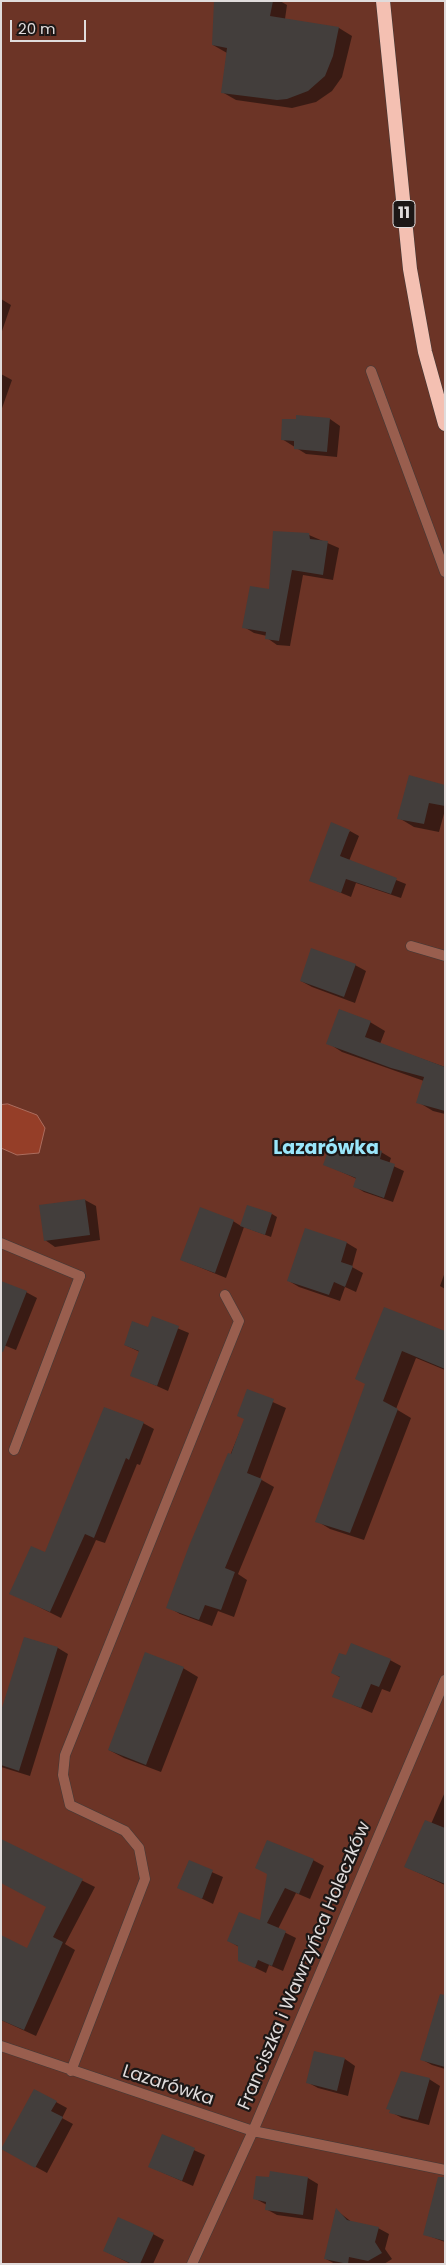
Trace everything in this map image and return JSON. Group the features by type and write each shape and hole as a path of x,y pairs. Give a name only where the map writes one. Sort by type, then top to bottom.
{"highway":[{"name":"11","path":"383,1 410,269 421,335 445,424"}],"street":[{"path":"371,371 445,572"},
{"path":"411,946 445,956"},
{"path":"1,1243 80,1276 14,1450"},
{"path":"71,2071 145,1880 139,1848 125,1831 70,1805 63,1775 65,1755 239,1321 224,1296"},
{"name":"Franciszka i Wawrzyńca Holeczków","path":"192,2264 253,2131 445,1680"},
{"name":"Lazarówka","path":"1,2046 253,2131 445,2170"}],"shaded area":[{"path":"1,1 445,1 445,2264 1,2264"},
{"path":"8,1104 37,1115 45,1128 39,1153 17,1155 1,1148 1,1105"}],"building":[{"path":"214,1 273,1 270,16 339,27 333,56 325,76 308,91 287,99 277,100 221,93 227,48 212,45"},
{"path":"296,415 330,418 327,452 294,449 294,441 281,440 282,419 296,419"},
{"path":"273,531 309,533 310,539 328,541 323,575 292,570 279,641 265,639 266,632 242,628 250,586 269,589"},
{"path":"409,775 445,785 445,806 429,803 424,824 397,819"},
{"path":"331,822 350,830 340,856 397,878 391,894 346,879 341,893 309,881"},
{"path":"311,948 356,964 344,997 300,981"},
{"path":"339,1009 371,1021 365,1037 445,1067 445,1111 416,1103 424,1077 391,1068 326,1044"},
{"path":"332,1140 357,1150 359,1143 382,1151 380,1159 395,1164 384,1198 353,1187 356,1178 323,1165"},
{"path":"85,1199 90,1235 44,1241 39,1205"},
{"path":"247,1205 272,1213 265,1235 240,1226"},
{"path":"200,1207 234,1220 215,1273 180,1260"},
{"path":"305,1228 347,1242 341,1262 353,1266 345,1287 334,1282 329,1295 287,1281"},
{"path":"1,1281 27,1291 3,1352 1,1352"},
{"path":"384,1307 445,1331 445,1369 402,1351 383,1401 398,1409 350,1533 315,1522 365,1384 355,1379"},
{"path":"152,1316 179,1326 157,1386 130,1376 139,1351 124,1345 132,1321 148,1327"},
{"path":"247,1389 274,1399 247,1473 262,1479 225,1568 235,1572 221,1610 205,1605 199,1620 166,1608 189,1546 228,1453 231,1454 244,1419 237,1416"},
{"path":"104,1407 144,1422 129,1460 126,1458 94,1538 85,1534 50,1612 9,1594 31,1546 45,1552"},
{"path":"24,1637 58,1647 19,1771 1,1765 1,1711"},
{"path":"351,1643 391,1659 379,1687 371,1684 361,1708 332,1697 340,1677 331,1673 339,1653 346,1655"},
{"path":"145,1652 184,1667 146,1765 108,1750"},
{"path":"425,1820 445,1828 445,1884 404,1867"},
{"path":"1,1839 83,1879 53,1937 63,1942 24,2030 1,2020 1,1935 27,1948 46,1907 1,1883"},
{"path":"267,1840 314,1859 299,1894 285,1888 267,1923 286,1931 272,1966 258,1960 255,1968 238,1961 238,1946 227,1941 239,1912 260,1920 267,1874 255,1868"},
{"path":"189,1860 213,1870 202,1899 177,1888"},
{"path":"440,1994 445,1995 445,2067 420,2060"},
{"path":"314,2051 345,2058 337,2091 306,2083"},
{"path":"401,2071 430,2078 418,2120 389,2113 390,2110 386,2109"},
{"path":"34,2089 57,2101 51,2111 63,2117 35,2168 1,2149"},
{"path":"162,2134 195,2148 182,2181 148,2167"},
{"path":"270,2171 308,2177 303,2215 265,2210 266,2202 253,2199 256,2176 269,2177"},
{"path":"438,2177 445,2177 445,2241 423,2235"},
{"path":"336,2208 347,2220 379,2227 375,2242 382,2253 368,2261 349,2257 348,2264 324,2259"},
{"path":"118,2217 154,2233 140,2264 132,2264 103,2251"}],"district":[{"name":"Lazarówka","path":"326,1149"}]}
